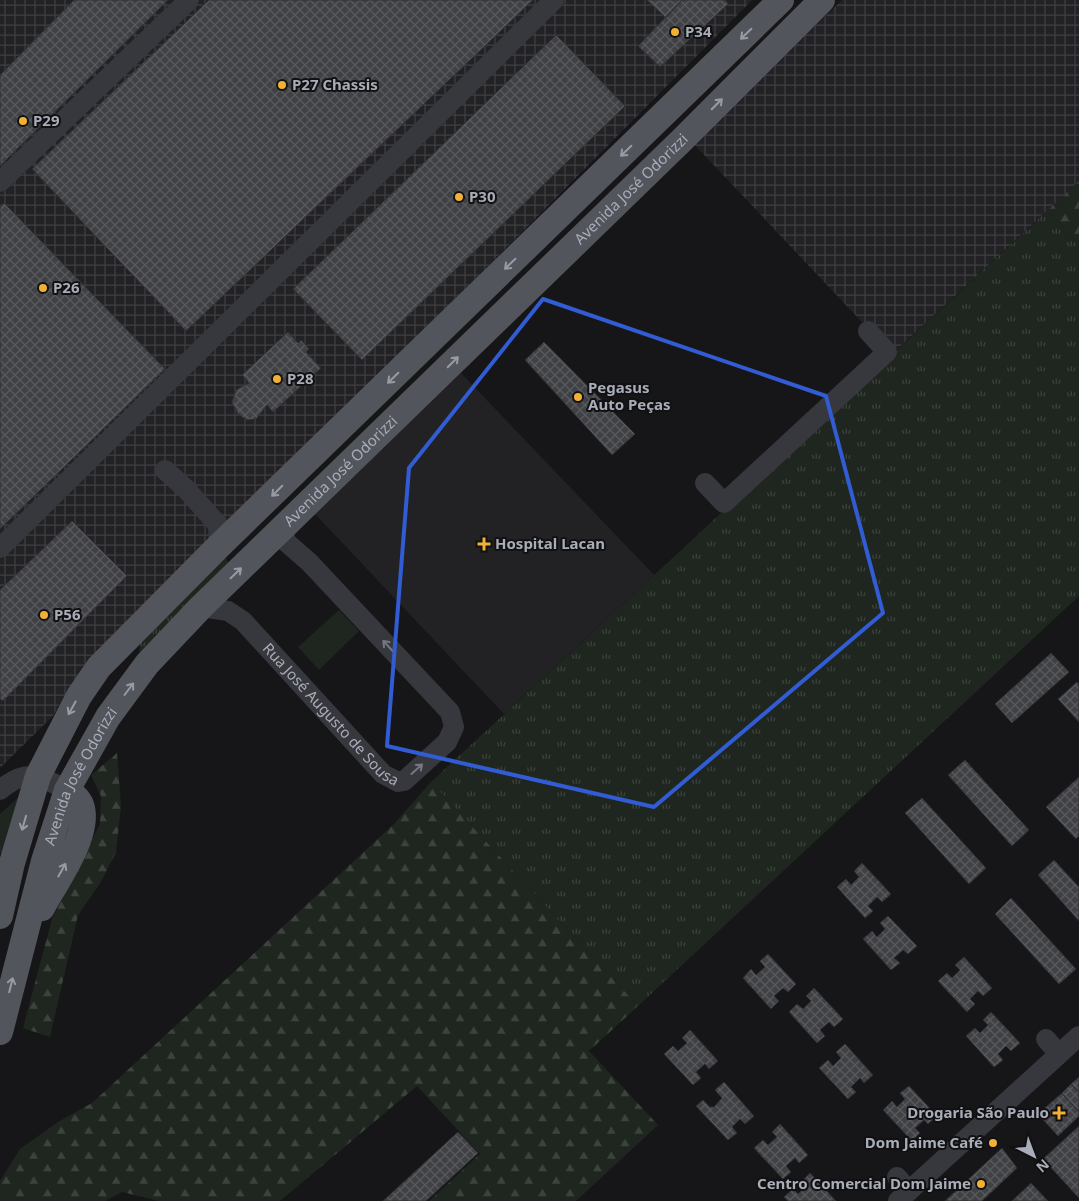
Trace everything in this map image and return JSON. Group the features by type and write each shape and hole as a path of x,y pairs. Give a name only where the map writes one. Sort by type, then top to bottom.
{"main road":[{"name":"Avenida José Odorizzi","path":"0,916 6,864 38,776 60,730 96,670 228,527 661,117 781,0"},
{"name":"Avenida José Odorizzi","path":"0,1032 44,862 68,790 108,717 147,664 201,607 683,139 822,0"},
{"path":"22,943 68,859 81,830 83,816 80,802 68,790"}],"street":[{"path":"0,182 189,0"},
{"path":"0,548 554,0"},
{"path":"661,117 683,139"},
{"path":"705,483 724,503 827,409 887,352 868,331"},
{"path":"165,470 228,527"},
{"name":"Rua José Augusto de Sousa","path":"201,607 228,611 243,621 383,774 390,779 404,781 447,742 454,727 450,712 309,562 286,542 283,528"},
{"path":"0,790 15,778 25,775 38,776 68,790"},
{"path":"6,864 44,862"},
{"path":"901,1189 1052,1046 1079,1036"}],"highlighted area":[{"path":"543,299 826,396 883,613 654,807 387,746 409,468"}],"shaded area":[{"path":"0,0 752,0 68,690 53,716 0,768"},
{"path":"842,0 1079,0 1079,181 892,354 692,142"},
{"name":"Hospital Lacan","path":"461,373 654,575 504,714 315,514"}],"green space":[{"path":"1079,181 1079,244 1048,210"},
{"path":"1048,210 1079,244 1079,596 638,1006 431,782"},
{"path":"223,555 229,563 139,655 141,632"},
{"path":"339,610 359,631 319,670 298,647"},
{"path":"117,753 121,806 116,852 101,882 78,915 50,1037 23,1028 52,919 100,824 101,796 91,775"},
{"path":"431,782 638,1006 589,1051 658,1125 576,1201 429,1201 480,1154 417,1086 280,1201 159,1201 122,1192 105,1201 0,1201 0,1181 20,1149 58,1122 92,1103 394,824"},
{"path":"20,796 2,853 0,853 0,814"}],"building":[{"name":"P29","path":"74,0 168,0 0,166 0,75"},
{"name":"P27 Chassis","path":"209,0 533,0 186,331 32,169"},
{"path":"647,0 682,0 666,18"},
{"name":"P34","path":"682,0 725,0 728,4 660,67 638,46"},
{"name":"P30","path":"556,35 625,106 362,360 293,289"},
{"name":"P26","path":"4,203 165,369 0,529 0,207"},
{"name":"P28","path":"288,332 298,343 301,340 309,349 306,352 321,368 273,412 267,405 256,419 247,420 238,414 232,402 236,390 249,383 242,375"},
{"name":"Pegasus Auto Peças","path":"544,342 635,434 612,455 525,360"},
{"name":"P56","path":"72,521 127,576 3,701 0,699 0,590"},
{"path":"1051,653 1069,672 1012,723 995,704"},
{"path":"1077,682 1079,685 1079,722 1058,699"},
{"path":"965,760 1029,830 1012,846 948,775"},
{"path":"1079,777 1079,836 1076,839 1046,807"},
{"path":"922,798 986,868 969,884 905,813"},
{"path":"1054,860 1079,887 1079,921 1038,875"},
{"path":"862,863 891,894 882,902 877,897 868,906 873,911 865,918 837,887 846,879 851,885 859,877 854,871"},
{"path":"1011,898 1076,969 1059,984 995,914"},
{"path":"888,916 917,946 908,954 903,950 894,958 900,963 891,970 863,939 872,931 877,937 885,929 880,923"},
{"path":"768,954 796,984 788,992 783,988 774,996 779,1001 771,1009 743,978 751,969 756,975 765,967 760,961"},
{"path":"964,957 992,988 983,996 978,991 970,999 975,1004 967,1012 938,981 947,973 952,978 960,970 955,965"},
{"path":"814,988 843,1019 834,1027 829,1022 820,1030 825,1036 817,1043 789,1012 797,1004 803,1009 811,1001 806,996"},
{"path":"991,1012 1020,1043 1011,1051 1006,1046 998,1054 1003,1060 994,1067 966,1036 975,1028 980,1033 988,1025 983,1020"},
{"path":"690,1030 718,1061 709,1069 705,1064 696,1072 701,1078 693,1085 664,1054 673,1046 678,1051 687,1043 682,1038"},
{"path":"845,1044 873,1075 864,1083 860,1078 851,1087 856,1092 848,1099 819,1068 828,1060 833,1066 841,1058 836,1052"},
{"path":"1079,1077 1079,1093 1071,1084"},
{"path":"724,1082 754,1116 745,1124 740,1119 732,1127 737,1133 728,1140 696,1106 703,1100 710,1107 714,1107 722,1098 715,1090"},
{"path":"1071,1084 1079,1093 1079,1112 1062,1093"},
{"path":"909,1086 937,1116 928,1124 924,1120 915,1128 920,1133 912,1141 883,1110 892,1101 897,1107 905,1099 900,1093"},
{"name":"Drogaria São Paulo","path":"1062,1093 1079,1112 1079,1116 1058,1136 1038,1114"},
{"path":"780,1124 808,1155 799,1163 795,1158 786,1166 791,1172 783,1179 754,1148 763,1140 768,1145 777,1137 772,1132"},
{"path":"1079,1126 1079,1198 1043,1159"},
{"path":"458,1132 478,1153 426,1201 383,1201"},
{"name":"Centro Comercial Dom Jaime","path":"1002,1148 1017,1168 982,1201 945,1201"},
{"path":"810,1173 836,1201 788,1201 784,1197 793,1189 798,1194 807,1186 802,1181"},
{"path":"1031,1183 1048,1201 1012,1201"}],"place":[{"name":"P34","path":"675,32"},
{"name":"P27 Chassis","path":"282,85"},
{"name":"P29","path":"23,121"},
{"name":"P30","path":"459,197"},
{"name":"P26","path":"43,288"},
{"name":"P28","path":"277,379"},
{"name":"Pegasus Auto Peças","path":"578,397"},
{"name":"Hospital Lacan","path":"484,544"},
{"name":"P56","path":"44,615"},
{"name":"Drogaria São Paulo","path":"1059,1113"},
{"name":"Dom Jaime Café","path":"993,1143"},
{"name":"Centro Comercial Dom Jaime","path":"981,1184"}]}
